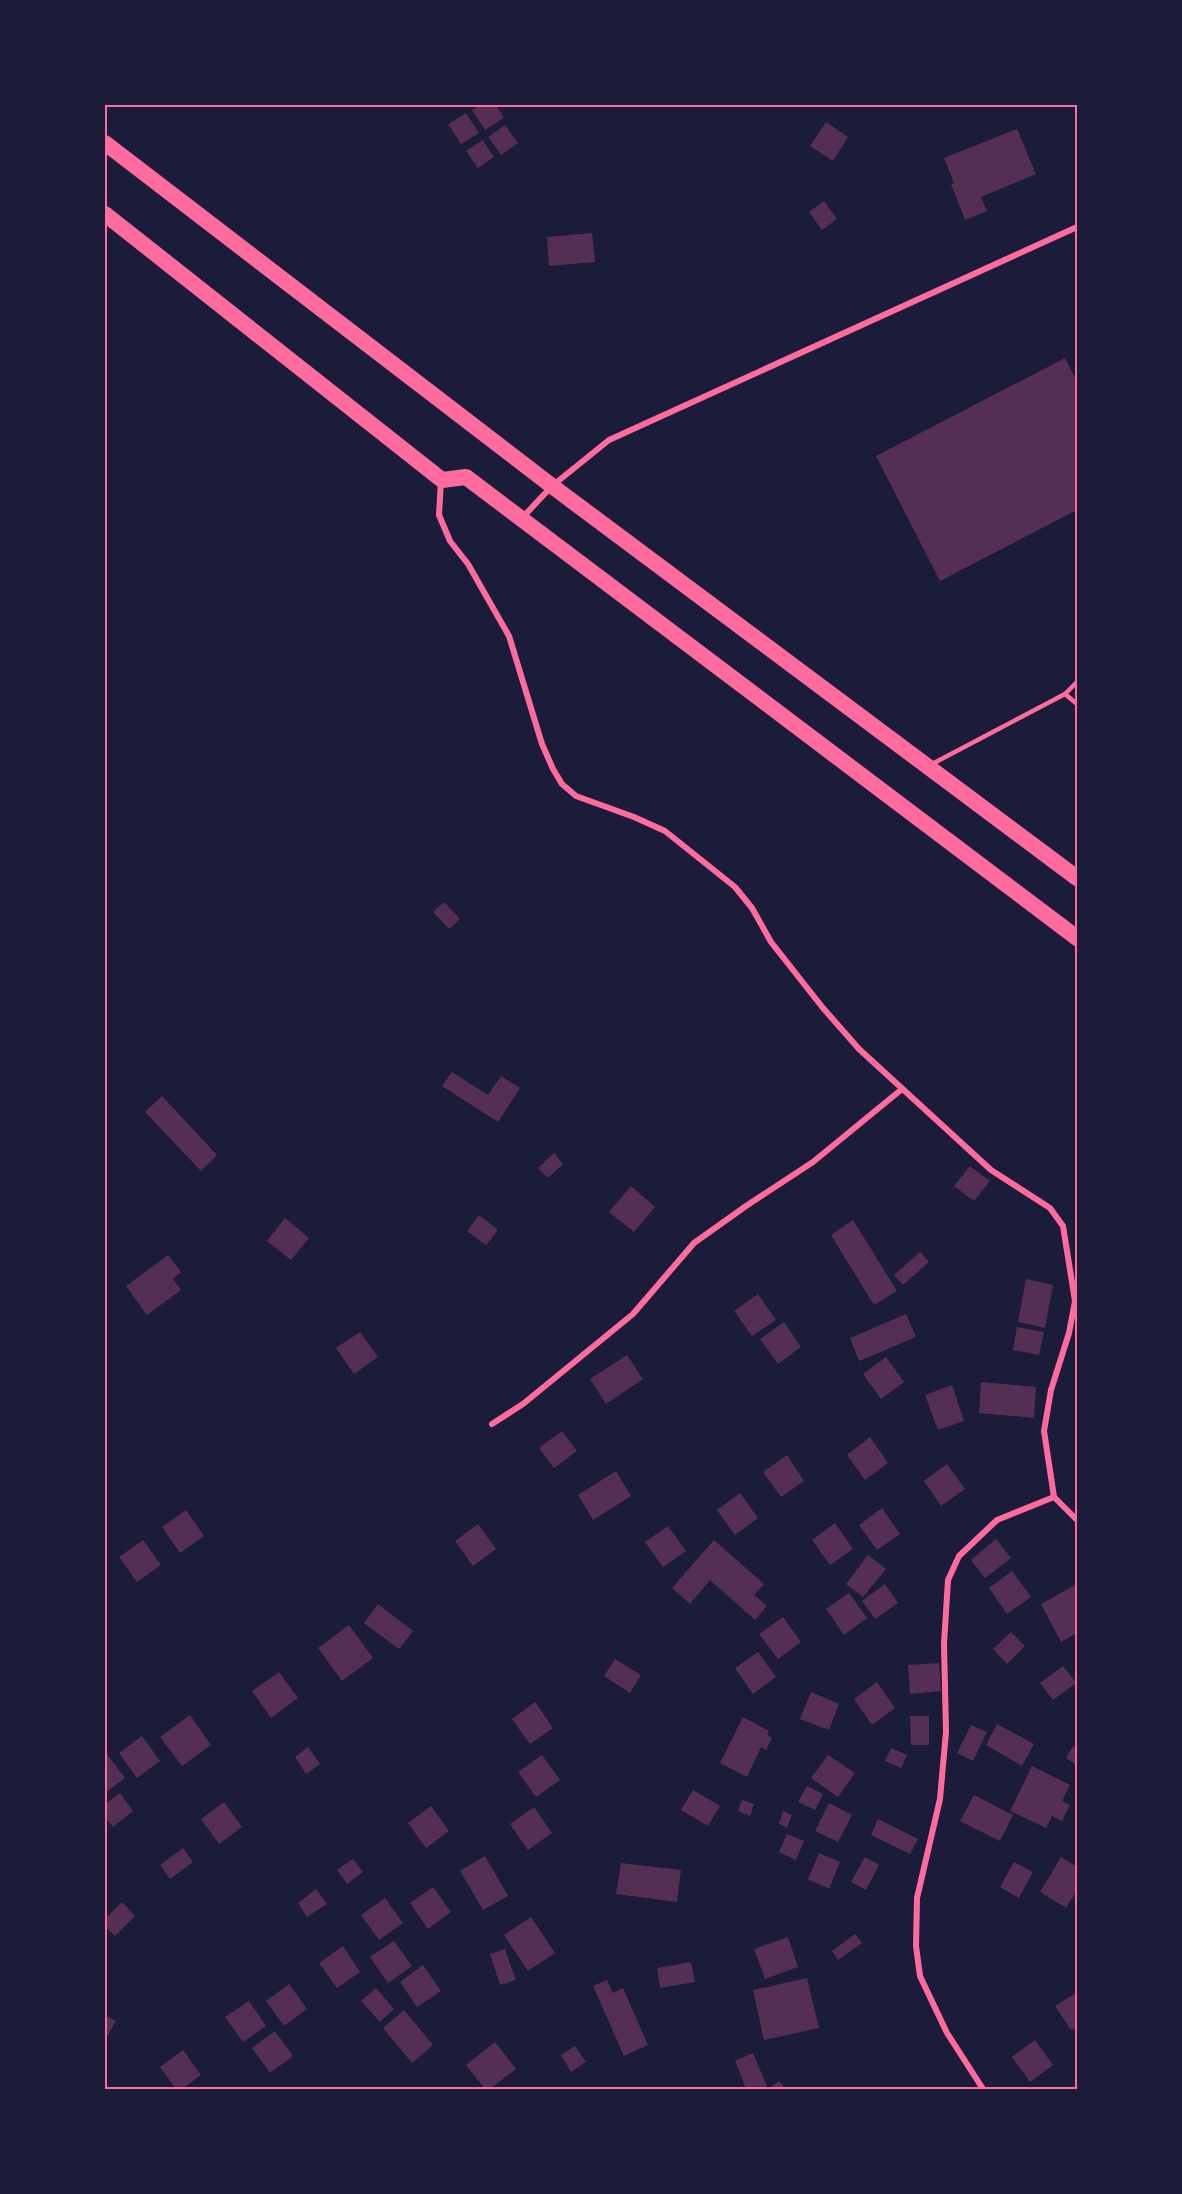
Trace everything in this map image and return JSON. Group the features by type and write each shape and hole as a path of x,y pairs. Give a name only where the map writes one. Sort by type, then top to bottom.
{"highway":[{"path":"105,143 552,486 1077,879"},
{"path":"105,214 442,480 466,477 1077,939"}],"street":[{"path":"520,519 552,486 609,440 1077,227"},
{"path":"442,480 439,515 450,541 468,564 509,636 542,744 562,784 576,796 665,831 735,887 753,908 771,942 859,1049 991,1170 1050,1208 1063,1226 1075,1300 1069,1333 1051,1390 1044,1431 1054,1497 1077,1520"},
{"path":"492,1424 523,1404 633,1314 694,1243 813,1162 902,1089"},
{"path":"983,2089 947,2033 920,1977 916,1946 917,1898 940,1799 945,1744 944,1644 948,1580 951,1568 959,1556 997,1520 1054,1497"}],"lane":[{"path":"927,767 1065,694 1077,682"},
{"path":"1065,694 1077,704"}],"building":[{"path":"480,105 496,105 504,118 485,130 472,110"},
{"path":"466,113 479,133 461,144 448,124"},
{"path":"826,122 848,137 833,161 810,146"},
{"path":"505,125 518,143 501,155 488,137"},
{"path":"1017,129 1036,174 981,197 987,211 965,220 944,158"},
{"path":"483,140 494,157 478,168 466,151"},
{"path":"824,201 837,219 822,230 809,212"},
{"path":"592,233 595,262 549,266 547,237"},
{"path":"1065,358 1077,382 1077,510 940,581 876,456"},
{"path":"444,902 460,919 449,929 433,912"},
{"path":"452,1072 488,1095 501,1076 520,1088 498,1122 442,1086"},
{"path":"162,1096 217,1155 201,1171 145,1112"},
{"path":"554,1153 563,1164 548,1178 538,1168"},
{"path":"970,1166 990,1181 974,1201 954,1186"},
{"path":"631,1186 655,1207 634,1232 609,1212"},
{"path":"479,1215 498,1230 486,1245 467,1231"},
{"path":"285,1218 309,1238 291,1260 267,1241"},
{"path":"853,1220 897,1291 874,1305 831,1235"},
{"path":"920,1252 929,1262 903,1285 894,1275"},
{"path":"168,1255 181,1272 173,1279 181,1290 147,1315 126,1286"},
{"path":"1026,1279 1053,1285 1045,1328 1018,1322"},
{"path":"758,1294 776,1320 752,1336 734,1311"},
{"path":"906,1314 916,1337 859,1361 850,1338"},
{"path":"784,1322 801,1347 778,1364 760,1339"},
{"path":"1017,1327 1044,1332 1039,1355 1013,1350"},
{"path":"360,1332 378,1357 354,1374 336,1348"},
{"path":"627,1355 643,1379 606,1404 590,1379"},
{"path":"886,1357 904,1382 881,1399 863,1374"},
{"path":"981,1382 1036,1387 1034,1418 979,1413"},
{"path":"952,1385 964,1421 938,1430 925,1395"},
{"path":"562,1431 577,1451 554,1468 539,1448"},
{"path":"870,1437 888,1463 865,1480 847,1455"},
{"path":"787,1455 804,1481 781,1497 763,1472"},
{"path":"947,1464 965,1489 941,1506 924,1481"},
{"path":"616,1471 631,1496 593,1520 578,1495"},
{"path":"740,1493 758,1518 735,1535 717,1510"},
{"path":"882,1508 900,1534 877,1550 859,1525"},
{"path":"186,1510 204,1536 180,1553 162,1527"},
{"path":"835,1523 853,1549 830,1565 812,1540"},
{"path":"478,1524 496,1549 473,1566 455,1541"},
{"path":"668,1526 686,1551 663,1567 645,1542"},
{"path":"996,1539 1011,1558 985,1578 971,1560"},
{"path":"143,1540 161,1565 137,1582 119,1557"},
{"path":"714,1540 764,1584 754,1595 767,1606 755,1620 710,1580 690,1604 672,1588"},
{"path":"868,1555 886,1569 863,1597 846,1584"},
{"path":"1012,1571 1031,1597 1007,1614 989,1588"},
{"path":"885,1584 898,1603 875,1619 862,1601"},
{"path":"1077,1584 1077,1633 1061,1642 1041,1604"},
{"path":"849,1593 867,1618 844,1635 826,1609"},
{"path":"378,1604 413,1631 399,1649 364,1623"},
{"path":"783,1617 801,1642 778,1659 759,1634"},
{"path":"349,1625 373,1658 342,1681 318,1648"},
{"path":"1011,1632 1025,1646 1007,1664 993,1649"},
{"path":"758,1652 776,1677 753,1694 735,1668"},
{"path":"615,1659 641,1675 630,1693 604,1676"},
{"path":"939,1663 941,1691 910,1694 908,1665"},
{"path":"1063,1666 1076,1683 1053,1700 1040,1683"},
{"path":"279,1672 298,1698 271,1718 252,1691"},
{"path":"877,1682 895,1708 872,1725 854,1699"},
{"path":"811,1692 839,1704 829,1730 800,1719"},
{"path":"535,1702 553,1728 530,1744 512,1719"},
{"path":"190,1715 211,1745 182,1766 160,1737"},
{"path":"910,1716 929,1716 929,1745 911,1745"},
{"path":"743,1717 769,1731 767,1735 772,1738 766,1750 761,1747 747,1777 720,1763"},
{"path":"997,1724 1034,1744 1022,1766 986,1745"},
{"path":"971,1725 987,1732 973,1761 957,1753"},
{"path":"142,1736 160,1761 137,1778 119,1753"},
{"path":"1073,1746 1077,1749 1077,1765 1066,1758"},
{"path":"308,1747 320,1764 306,1774 295,1757"},
{"path":"891,1748 907,1755 901,1768 885,1761"},
{"path":"105,1752 125,1778 105,1793"},
{"path":"542,1755 560,1780 536,1797 518,1772"},
{"path":"828,1755 855,1773 838,1797 811,1778"},
{"path":"1032,1766 1070,1785 1062,1801 1070,1805 1062,1821 1052,1816 1046,1828 1010,1811"},
{"path":"807,1786 823,1794 815,1810 798,1802"},
{"path":"693,1790 720,1806 708,1826 681,1810"},
{"path":"120,1793 133,1811 113,1827 105,1817 105,1804"},
{"path":"974,1795 1013,1815 1000,1841 960,1821"},
{"path":"742,1800 754,1804 750,1816 738,1811"},
{"path":"224,1802 242,1827 219,1844 201,1819"},
{"path":"829,1803 852,1815 838,1842 815,1831"},
{"path":"431,1806 449,1831 426,1848 408,1823"},
{"path":"534,1807 552,1833 528,1850 510,1824"},
{"path":"783,1811 792,1815 787,1828 779,1824"},
{"path":"878,1819 918,1839 910,1854 871,1835"},
{"path":"787,1834 804,1841 796,1860 779,1852"},
{"path":"183,1848 193,1862 170,1879 160,1865"},
{"path":"819,1853 840,1862 829,1889 808,1879"},
{"path":"485,1856 508,1896 483,1910 460,1871"},
{"path":"865,1857 879,1865 866,1890 851,1882"},
{"path":"1061,1857 1077,1867 1077,1890 1066,1908 1040,1892"},
{"path":"353,1859 363,1872 347,1884 337,1870"},
{"path":"1014,1862 1033,1872 1019,1898 1000,1887"},
{"path":"621,1863 681,1870 677,1902 616,1894"},
{"path":"433,1887 451,1912 428,1929 410,1903"},
{"path":"316,1889 327,1904 307,1917 298,1903"},
{"path":"385,1898 403,1923 379,1940 361,1915"},
{"path":"122,1902 135,1916 115,1936 105,1927 105,1919"},
{"path":"531,1917 555,1953 528,1971 504,1935"},
{"path":"855,1934 862,1943 838,1960 832,1951"},
{"path":"788,1937 798,1967 765,1979 754,1949"},
{"path":"394,1941 412,1966 388,1983 370,1957"},
{"path":"343,1946 360,1972 337,1988 319,1963"},
{"path":"505,1949 516,1980 500,1985 490,1954"},
{"path":"691,1962 695,1982 660,1988 657,1968"},
{"path":"423,1965 441,1991 417,2007 400,1982"},
{"path":"807,1978 819,2028 764,2040 753,1990"},
{"path":"607,1980 613,1993 623,1988 648,2045 624,2056 593,1986"},
{"path":"289,1984 307,2009 284,2026 266,2001"},
{"path":"376,1988 394,2009 380,2022 361,2001"},
{"path":"1074,1994 1077,1998 1077,2027 1071,2030 1055,2006"},
{"path":"249,2001 266,2026 243,2042 225,2017"},
{"path":"404,2010 433,2045 412,2063 383,2028"},
{"path":"105,2015 116,2021 105,2040"},
{"path":"275,2031 293,2056 270,2073 252,2048"},
{"path":"1035,2040 1053,2065 1030,2082 1012,2057"},
{"path":"495,2042 516,2069 490,2089 485,2089 466,2065"},
{"path":"575,2046 586,2062 571,2072 561,2055"},
{"path":"183,2050 201,2075 182,2089 176,2089 160,2067"},
{"path":"753,2053 767,2086 761,2089 746,2089 735,2061"},
{"path":"779,2081 786,2089 769,2089"}]}
